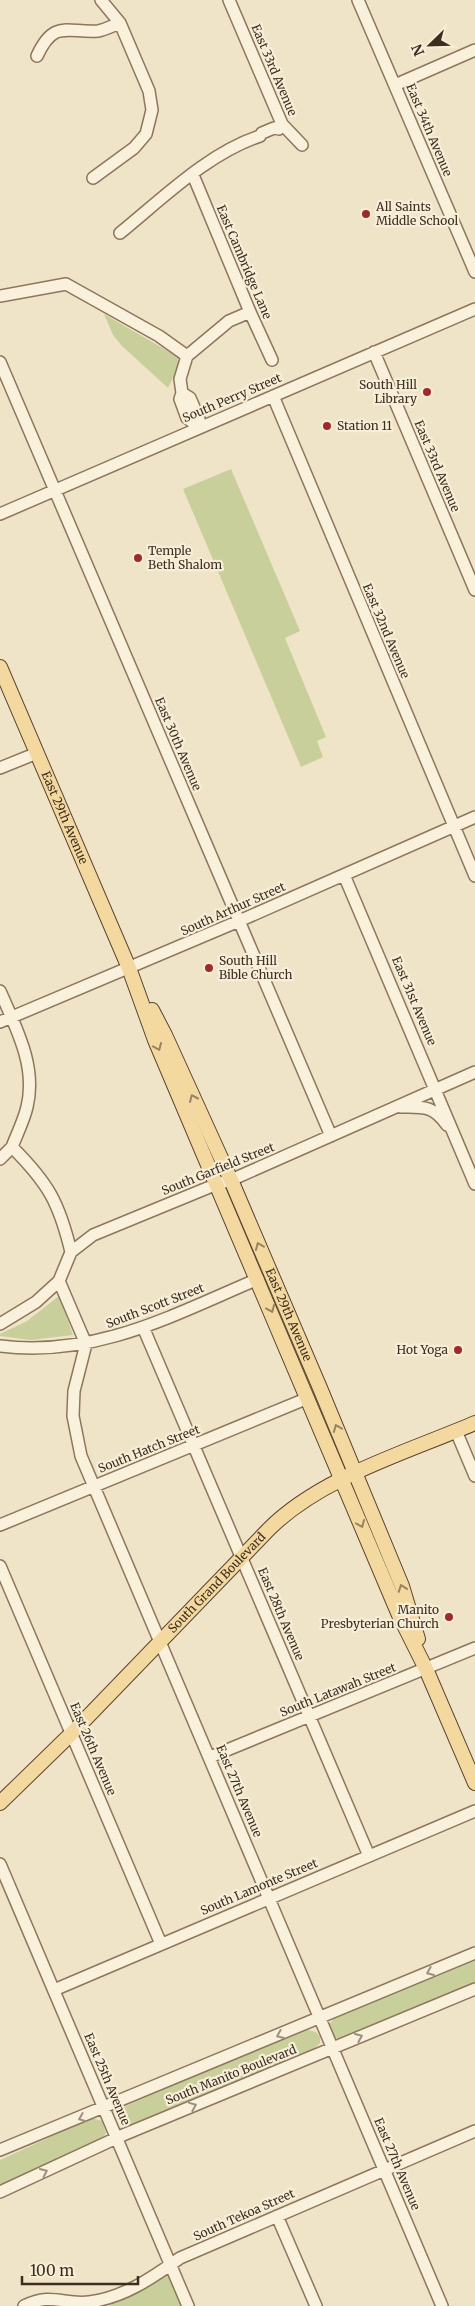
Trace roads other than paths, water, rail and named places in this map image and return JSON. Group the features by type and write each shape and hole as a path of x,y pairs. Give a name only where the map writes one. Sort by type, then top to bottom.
{"main road":[{"name":"East 29th Avenue","path":"0,667 129,968 155,1040 308,1398 349,1476 402,1586 426,1669 475,1783"},
{"name":"East 29th Avenue","path":"129,968 165,1035 231,1180 349,1476"},
{"name":"South Grand Boulevard","path":"0,1803 72,1733 294,1506 316,1491 475,1423"}],"street":[{"path":"93,178 134,148 146,134 152,110 149,91 120,23 101,0"},
{"name":"East 33rd Avenue","path":"230,0 282,128 302,145"},
{"name":"East 34th Avenue","path":"358,0 475,272"},
{"path":"37,56 43,43 51,35 61,30 99,31 120,23"},
{"path":"394,85 475,50"},
{"path":"120,233 214,158 243,142 260,136 262,133 282,128"},
{"name":"East Cambridge Lane","path":"193,175 272,360"},
{"path":"0,296 66,284 159,336 187,356"},
{"name":"South Perry Street","path":"0,514 196,426 273,396 475,309"},
{"path":"196,426 199,419 190,398 182,393 180,379 187,356 229,321 250,312"},
{"name":"East 33rd Avenue","path":"374,352 475,590"},
{"name":"East 30th Avenue","path":"0,362 331,1136"},
{"name":"East 32nd Avenue","path":"273,396 475,876"},
{"path":"0,768 37,753"},
{"name":"South Arthur Street","path":"0,1022 239,921 475,817"},
{"name":"East 31st Avenue","path":"344,875 475,1184"},
{"path":"0,991 26,1052 29,1070 27,1108 12,1147 0,1159"},
{"name":"South Garfield Street","path":"0,1324 36,1302 59,1281 71,1252 93,1235 216,1184 231,1180 475,1072"},
{"name":"East 31st Avenue","path":"396,1107 424,1106 432,1109 440,1115 456,1139"},
{"path":"12,1147 43,1180 53,1196 63,1219 71,1252"},
{"name":"South Scott Street","path":"0,1346 26,1349 86,1344 143,1327 258,1279"},
{"path":"59,1281 86,1344"},
{"name":"East 28th Avenue","path":"143,1327 369,1856"},
{"name":"East 27th Avenue","path":"86,1344 74,1391 73,1416 81,1456 442,2306"},
{"name":"South Hatch Street","path":"0,1525 308,1398"},
{"path":"456,1431 475,1476"},
{"name":"East 26th Avenue","path":"0,1566 161,1944"},
{"name":"South Latawah Street","path":"210,1757 475,1648"},
{"name":"South Lamonte Street","path":"54,1990 475,1810"},
{"name":"East 25th Avenue","path":"0,1864 188,2306"},
{"name":"South Manito Boulevard","path":"0,2150 475,1953"},
{"name":"South Manito Boulevard","path":"0,2192 116,2138 475,1988"},
{"name":"South Tekoa Street","path":"24,2306 38,2299 86,2302 114,2298 180,2258 475,2131"},
{"path":"277,2216 316,2306"}],"place":[{"name":"All Saints Middle School","path":"366,214"},
{"name":"South Hill Library","path":"427,392"},
{"name":"Station 11","path":"327,426"},
{"name":"Temple Beth Shalom","path":"138,558"},
{"name":"South Hill Bible Church","path":"209,968"},
{"name":"Hot Yoga","path":"458,1350"},
{"name":"Manito Presbyterian Church","path":"449,1617"}]}
